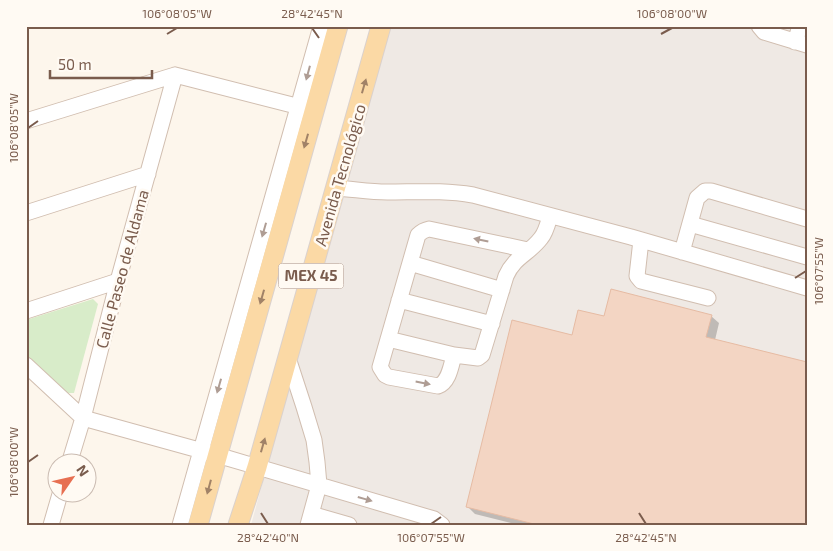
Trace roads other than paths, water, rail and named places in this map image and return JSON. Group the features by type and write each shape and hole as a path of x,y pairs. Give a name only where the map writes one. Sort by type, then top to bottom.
{"main road":[{"name":"MEX 45","path":"198,525 209,453 307,109 338,26"},
{"name":"Avenida Tecnológico","path":"238,525 257,467 381,26"}],"street":[{"path":"26,121 175,75 307,109 320,26"},
{"path":"759,26 764,32 801,43 800,26"},
{"name":"Calle Paseo de Aldama","path":"72,454 175,75"},
{"path":"26,213 148,174"},
{"path":"336,188 384,192 438,191 473,195 641,240 807,288"},
{"path":"682,252 697,198 705,191 807,219"},
{"path":"388,339 454,355 481,357 509,270 513,263 540,240 550,216"},
{"path":"690,224 807,257"},
{"path":"454,355 446,381 438,386 389,377 385,375 380,367 418,235 425,230 429,230 528,250"},
{"path":"641,240 637,276 639,278 645,282 708,298"},
{"path":"410,263 502,290"},
{"path":"26,311 118,281"},
{"path":"399,300 492,324"},
{"path":"288,358 314,440 318,485 310,519 349,525"},
{"path":"26,365 83,418 434,519 442,525"},
{"path":"180,525 209,453"},
{"path":"51,525 57,504"}]}
